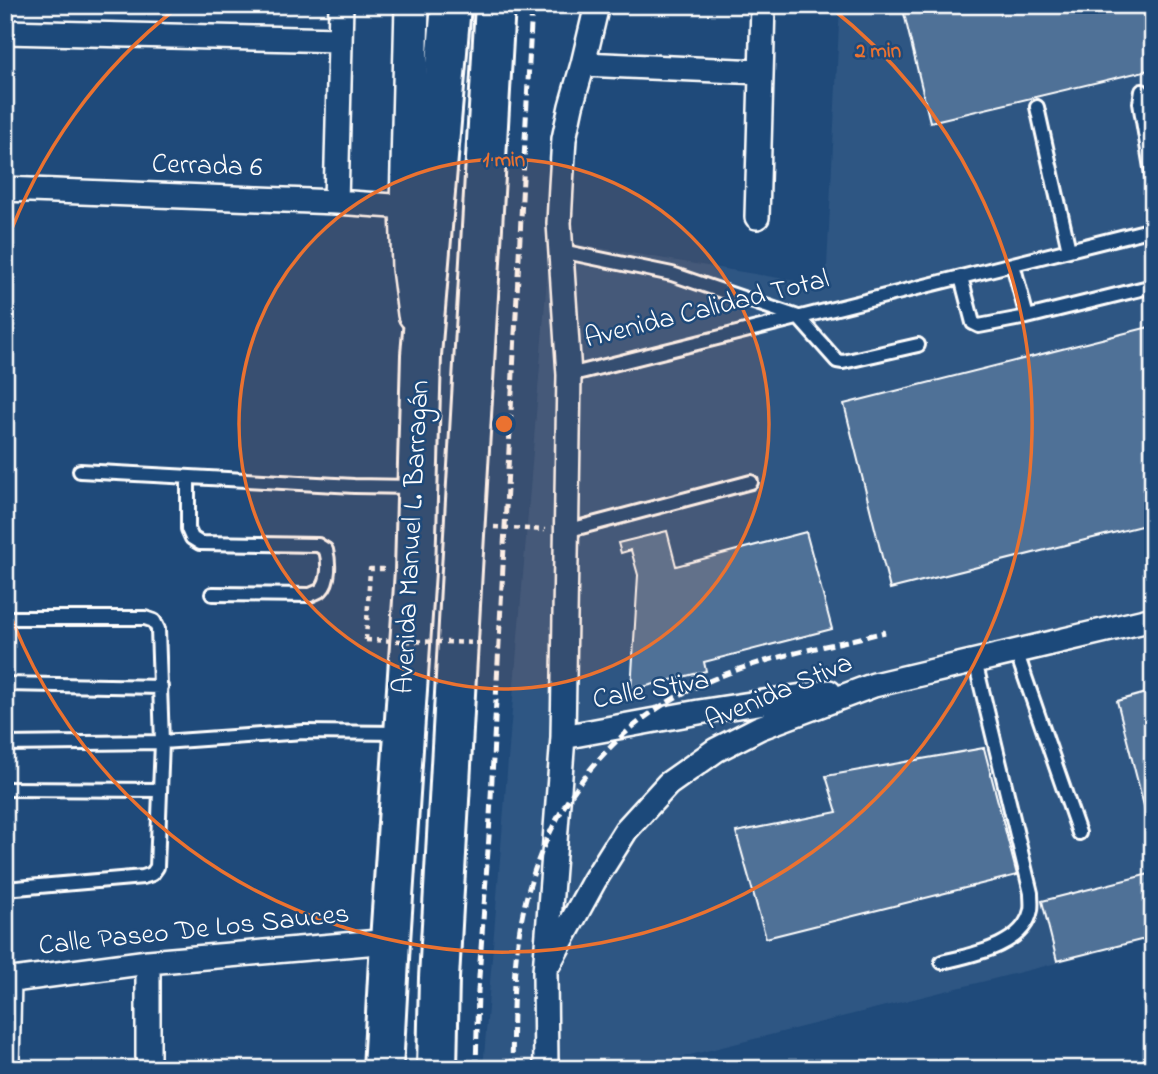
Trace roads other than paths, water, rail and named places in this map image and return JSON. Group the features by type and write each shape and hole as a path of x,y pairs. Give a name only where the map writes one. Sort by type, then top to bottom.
{"highway":[{"name":"Avenida Manuel L. Barragán","path":"383,1069 415,571 421,355 451,5"},
{"name":"Avenida Manuel L. Barragán","path":"437,1069 439,978 495,5"}],"street":[{"path":"336,202 341,5"},
{"path":"412,5 407,207 411,292 421,355"},
{"path":"569,375 560,211 564,139 597,5"},
{"path":"757,217 763,5"},
{"path":"5,32 340,40"},
{"path":"583,65 761,72"},
{"name":"Cerrada 6","path":"5,189 407,207"},
{"name":"Avenida Calidad Total","path":"545,972 563,737 569,375"},
{"name":"Avenida Stiva","path":"546,1069 545,972 594,881 626,830 668,784 716,750 759,729 874,685 1153,619"},
{"name":"Calle Stiva","path":"563,737 699,712 874,685"},
{"name":"Calle Paseo De Los Sauces","path":"7,981 148,962 390,940"},
{"path":"148,962 148,1069"},
{"path":"7,981 7,1069"}],"lane":[{"path":"1142,91 1140,103 1152,176"},
{"path":"1037,107 1069,250"},
{"name":"Avenida Calidad Total","path":"569,375 1153,229"},
{"path":"561,251 672,274 798,317 837,361 918,345"},
{"path":"1013,264 1027,317"},
{"path":"961,277 973,323 979,326 1153,286"},
{"path":"80,471 417,488"},
{"path":"188,477 188,529 192,538 200,543 318,545 326,550 328,559 326,582 320,590 310,595 212,594"},
{"path":"566,531 751,482"},
{"path":"5,618 145,618 154,621 158,629 162,742 157,867 152,874 5,889"},
{"path":"1016,651 1079,833"},
{"path":"942,962 985,951 1007,941 1027,922 1032,910 1031,893 975,660"},
{"path":"5,684 160,687"},
{"path":"5,744 162,742 304,732 404,733"},
{"path":"5,789 160,790"}],"railway":[{"path":"476,1069 478,991 489,836 532,5"},
{"path":"512,1069 515,973 526,897 540,856 558,817 581,782 608,750 640,721 676,697 716,678 778,657 885,632"}]}
